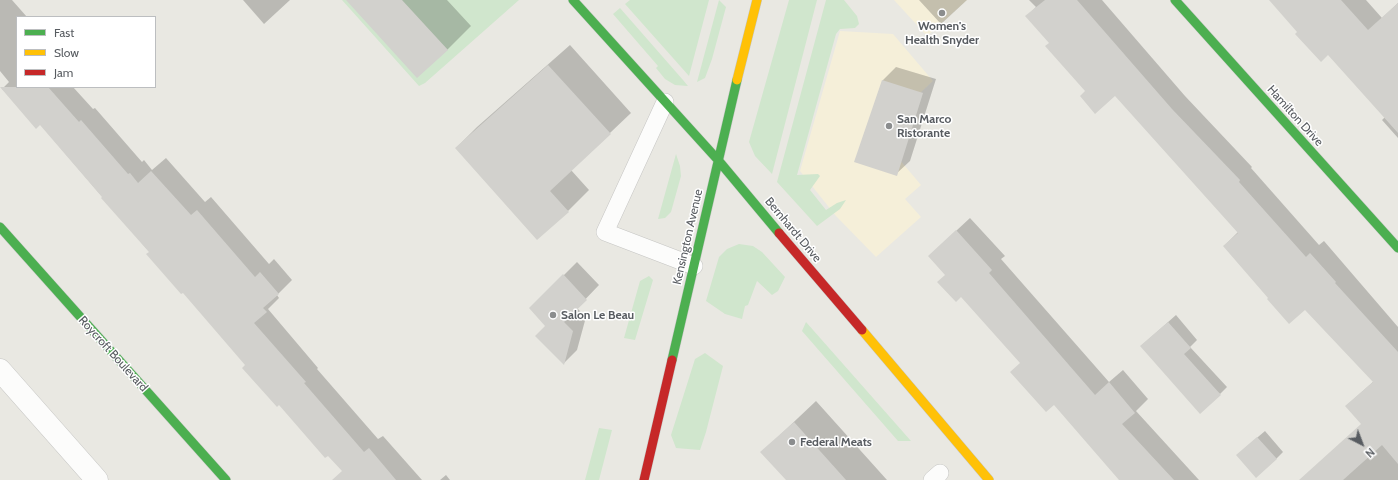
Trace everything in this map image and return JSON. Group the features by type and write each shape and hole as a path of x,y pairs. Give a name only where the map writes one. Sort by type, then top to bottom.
{"street":[{"name":"Bernhardt Drive","path":"573,0 718,160 990,480"},
{"name":"Kensington Avenue","path":"644,480 718,160 758,0"},
{"name":"Hamilton Drive","path":"1175,0 1398,248"},
{"name":"Roycroft Boulevard","path":"0,227 226,480"},
{"path":"0,370 97,480"}],"lane":[{"path":"665,102 605,232 694,266"}],"shaded area":[{"path":"894,0 967,0 927,36"},
{"path":"840,31 893,34 933,81 921,92 899,159 921,185 905,199 921,217 876,257 836,216 800,171"}],"green space":[{"path":"342,0 519,0 425,83 419,86"},
{"path":"630,0 709,0 689,76 625,4"},
{"path":"719,0 726,7 712,59 705,78 697,82"},
{"path":"789,0 817,0 772,174 755,156 749,142"},
{"path":"826,0 844,0 857,16 859,24 855,28 840,29 836,34 797,175 818,174 820,176 810,190 826,210 837,203 846,200 840,209 817,226 777,182"},
{"path":"620,8 688,86 675,85 665,79 656,68 658,66 613,14"},
{"path":"676,154 680,166 681,176 671,212 665,218 658,219"},
{"path":"739,244 753,246 762,252 785,277 778,291 772,295 757,281 748,305 745,306 742,319 725,314 706,301 719,257 727,249"},
{"path":"649,276 653,280 635,340 624,338 640,281"},
{"path":"806,322 911,441 898,441 802,331"},
{"path":"705,353 723,366 706,432 700,450 676,448 671,435 695,359"},
{"path":"599,428 612,430 599,480 585,480"}],"building":[{"path":"346,0 402,0 448,50 417,78"},
{"path":"1045,0 1077,0 1172,109 1240,180 1239,182 1306,257 1310,253 1336,282 1335,283 1398,352 1398,464 1382,445 1343,480 1299,480 1361,424 1345,406 1373,382 1305,310 1289,324 1223,246 1238,233 1115,96 1095,114 1080,96 1085,91 1045,46 1049,43 1025,16"},
{"path":"1269,0 1341,0 1368,30 1398,3 1398,133 1328,55 1321,62 1295,34 1297,32"},
{"path":"548,65 611,134 550,191 569,212 537,240 455,148"},
{"name":"San Marco Ristorante","path":"882,80 923,93 897,176 854,162"},
{"path":"0,87 49,88 79,122 81,120 128,174 130,173 138,183 151,171 191,215 197,210 255,277 260,272 279,294 263,308 267,312 254,323 306,382 304,383 364,452 369,448 396,480 332,480 342,471 328,456 325,458 279,405 277,407 242,368 245,365 183,293 181,294 146,254 149,252 101,198 102,197 40,125 36,129"},
{"path":"956,230 992,270 989,273 1095,395 1109,382 1135,413 1122,424 1174,480 1119,480 1054,405 1046,412 1010,372 1020,363 961,297 956,302 937,282 945,275 928,256"},
{"name":"Salon Le Beau","path":"563,274 587,300 564,322 573,331 564,365 535,336 545,326 529,308"},
{"path":"1168,322 1191,348 1184,354 1221,395 1200,414 1140,346"},
{"name":"Federal Meats","path":"794,422 846,480 786,480 760,452"},
{"path":"1257,437 1277,459 1256,478 1236,455"}],"traffic: fast":[{"path":"573,0 718,160 779,233"},
{"path":"1175,0 1398,248"},
{"path":"672,360 737,80"},
{"path":"0,227 226,480"}],"traffic: slow":[{"path":"737,80 757,0"},
{"path":"862,330 989,480"}],"traffic: jam":[{"path":"779,233 862,330"},
{"path":"644,480 672,360"}],"place":[{"name":"Women's Health Snyder","path":"942,13"},
{"name":"San Marco Ristorante","path":"889,126"},
{"name":"Salon Le Beau","path":"553,315"},
{"name":"Federal Meats","path":"792,442"}]}
